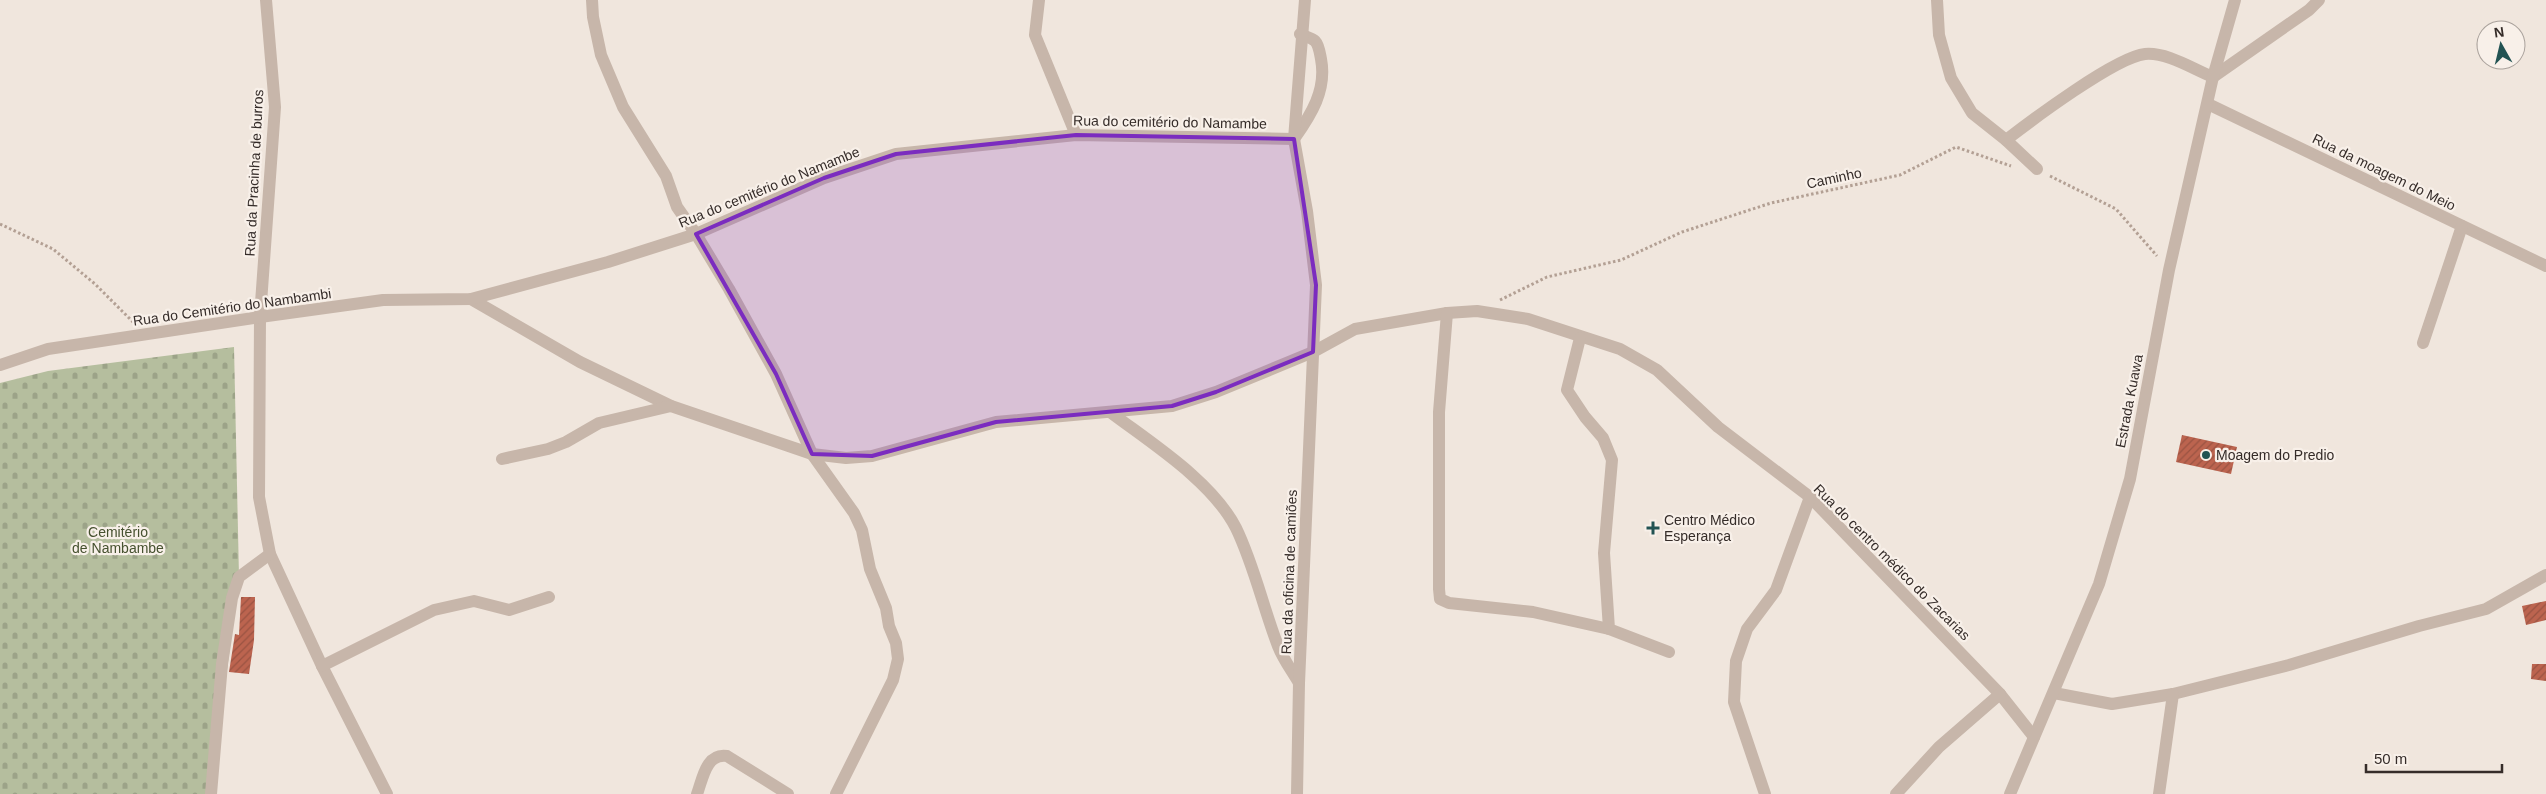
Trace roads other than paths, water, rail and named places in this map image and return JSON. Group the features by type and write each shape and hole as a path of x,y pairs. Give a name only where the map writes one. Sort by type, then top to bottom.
{"street":[{"name":"Rua da Pracinha de burros","path":"266,0 275,107 260,317 259,497 270,554 322,666 387,794"},
{"path":"592,0 593,16 601,55 623,107 666,176 677,207 696,234 776,374 812,454 854,514 862,530 870,569 886,608 898,659 893,680 836,794"},
{"path":"1039,0 1034,35 1076,135"},
{"name":"Rua da oficina de camiões","path":"1297,794 1299,683 1316,285 1307,211 1294,139 1300,34 1304,0"},
{"path":"1936,0 1939,35 1951,78 1972,113 2006,140 2036,169"},
{"name":"Estrada Kuawa","path":"2010,794 2099,584 2130,479 2169,270 2213,77 2235,0"},
{"path":"2006,140 2040,114 2105,72 2144,54 2160,55 2213,77 2309,10 2319,0"},
{"path":"1294,139 1311,115 1320,94 1323,68 1320,49 1315,41 1300,34"},
{"name":"Rua da moagem do Meio","path":"2208,104 2546,266"},
{"name":"Rua do cemitério do Namambe","path":"471,299 608,262 696,234 824,178 896,154 1076,135 1294,139"},
{"path":"2423,343 2462,226"},
{"name":"Rua do Cemitério do Nambambi","path":"0,365 48,350 260,317 383,300 471,299"},
{"name":"Rua do centro médico do Zacarias","path":"471,299 580,362 671,406 812,454 846,458 872,456 996,422 1172,406 1216,392 1313,352 1355,329 1447,313 1477,311 1528,319 1580,338 1620,349 1657,370 1718,427 1810,497 2000,694 2034,737"},
{"path":"1447,313 1439,412 1440,599 1449,603 1533,612 1571,619 1609,629 1668,652"},
{"path":"1580,338 1567,390 1585,417 1603,438 1612,460 1604,553 1609,629"},
{"path":"502,459 557,446 599,423 671,406"},
{"path":"1110,412 1181,466 1218,501 1235,527 1257,582 1279,648 1299,683"},
{"path":"1765,794 1734,702 1736,661 1747,629 1776,590 1810,497"},
{"path":"211,794 222,664 232,598 238,577 270,554"},
{"path":"2054,693 2112,704 2173,694 2289,665 2419,626 2486,609 2546,575"},
{"path":"322,666 434,610 474,601 509,610 548,596"},
{"path":"1896,794 1939,747 2000,694"},
{"path":"2159,794 2173,694"},
{"path":"697,794 710,760 720,755 727,756 788,794"}],"place":[{"name":"Moagem do Predio","path":"2206,455"},
{"name":"Centro Médico Esperança","path":"1653,528"}],"park label":[{"name":"Cemitério de Nambambe","path":"118,540"}]}
